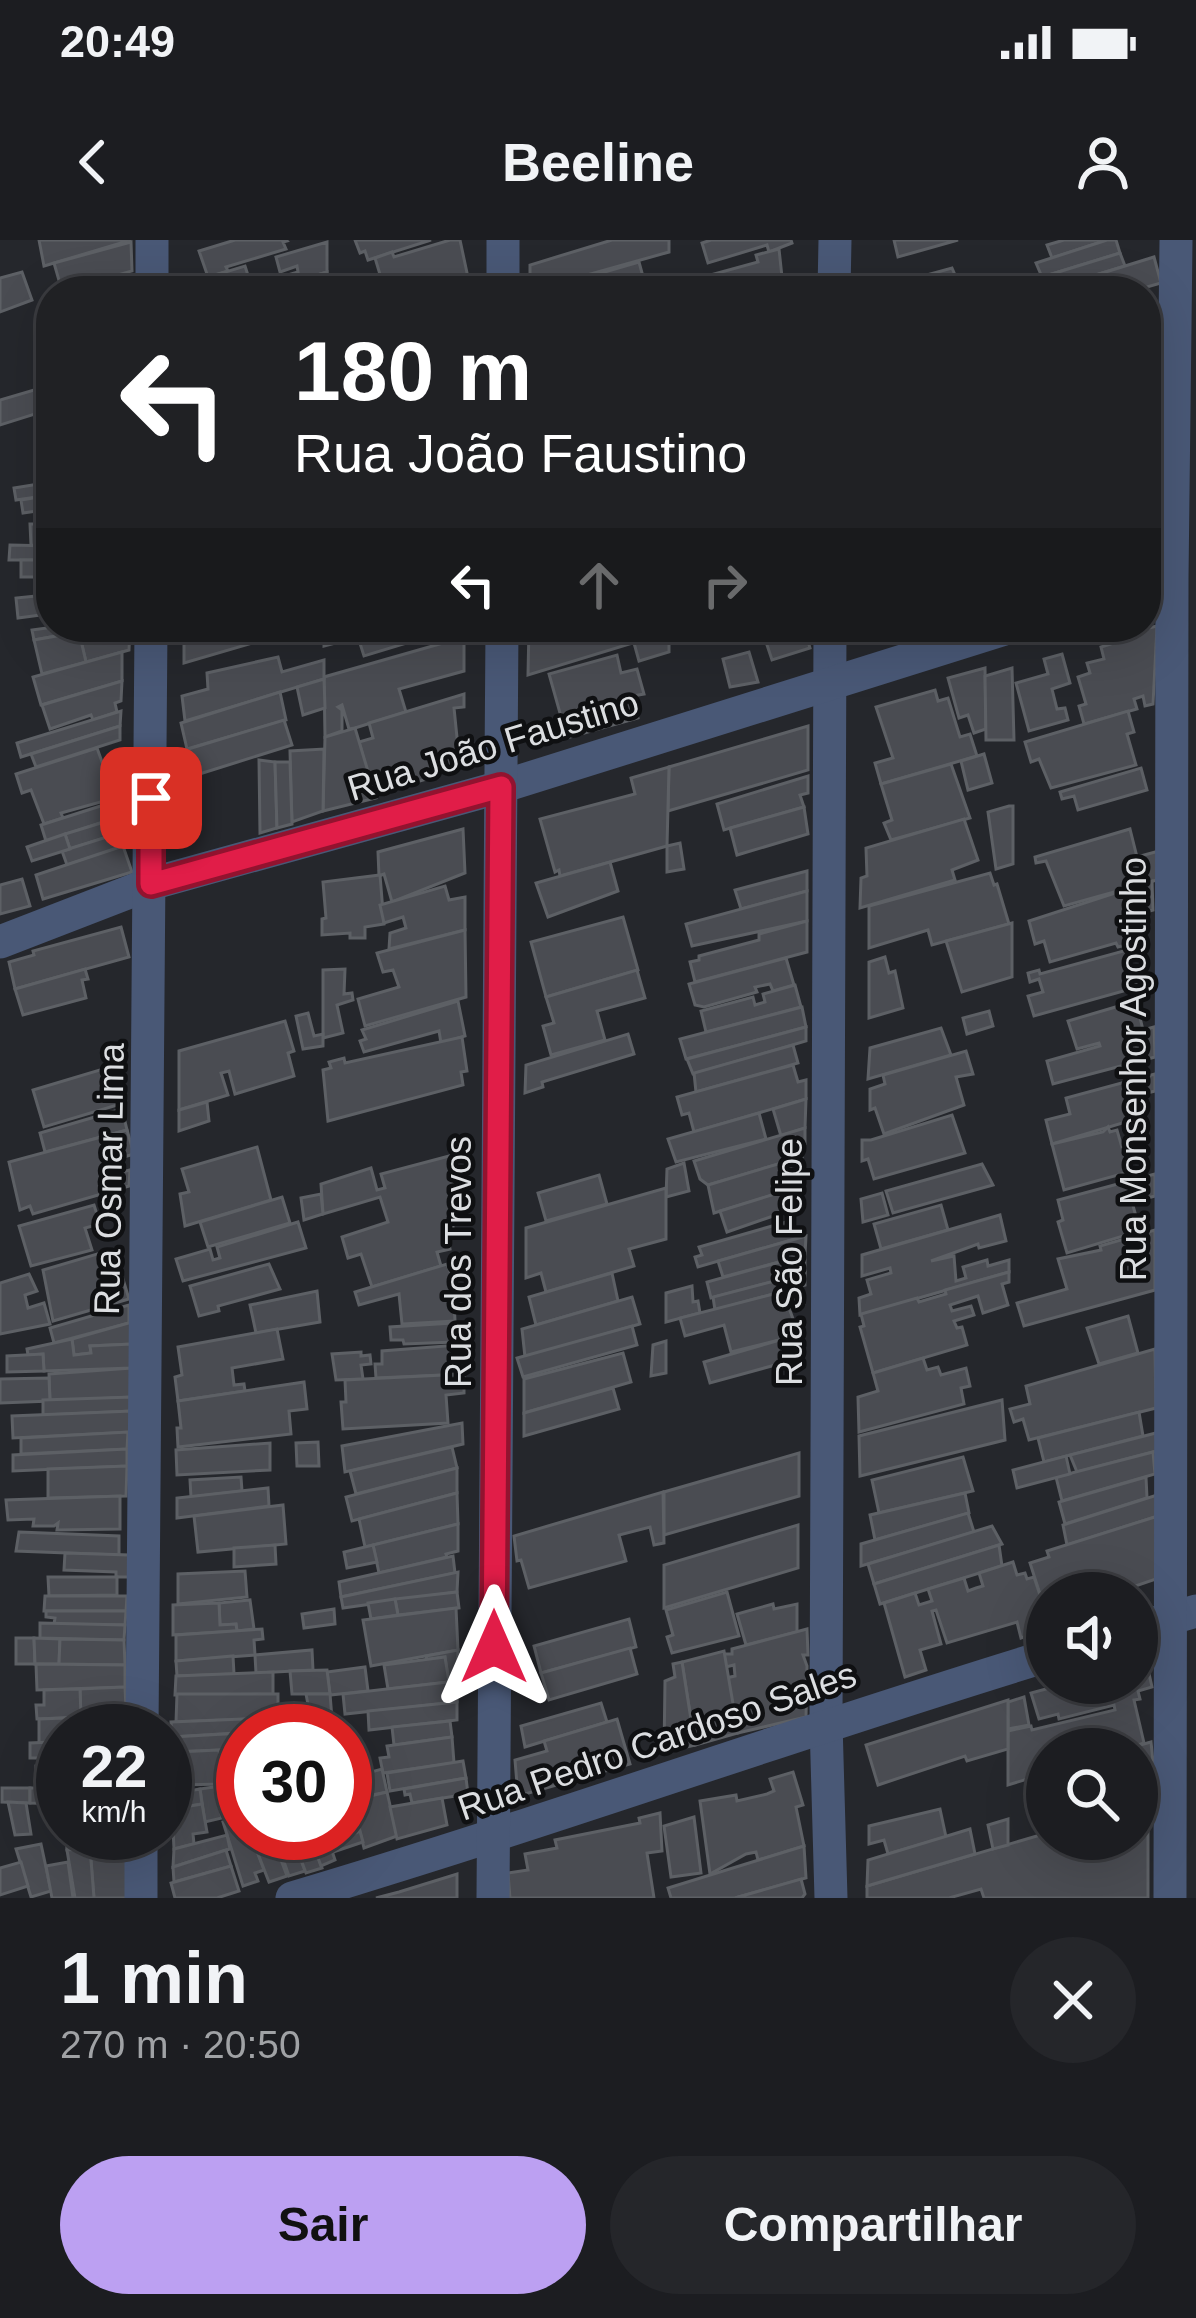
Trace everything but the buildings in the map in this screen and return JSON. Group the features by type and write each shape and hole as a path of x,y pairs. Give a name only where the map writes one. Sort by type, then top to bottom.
{"street":[{"path":"152,240 152,276"},
{"path":"503,240 503,276"},
{"path":"834,276 835,240"},
{"name":"Rua Monsenhor Agostinho","path":"1170,1898 1184,1614 1171,579 1176,240"},
{"name":"Rua Osmar Lima","path":"142,1704 151,642"},
{"name":"Rua dos Trevos","path":"493,1898 502,642"},
{"name":"Rua São Felipe","path":"830,642 826,1723 830,1898"},
{"name":"Rua João Faustino","path":"0,942 151,884 501,787 961,642"},
{"name":"Rua Pedro Cardoso Sales","path":"292,1898 493,1838 826,1723 1026,1662"},
{"path":"141,1860 141,1898"}],"route":[{"path":"151,798 151,884 501,787 494,1647"}]}
